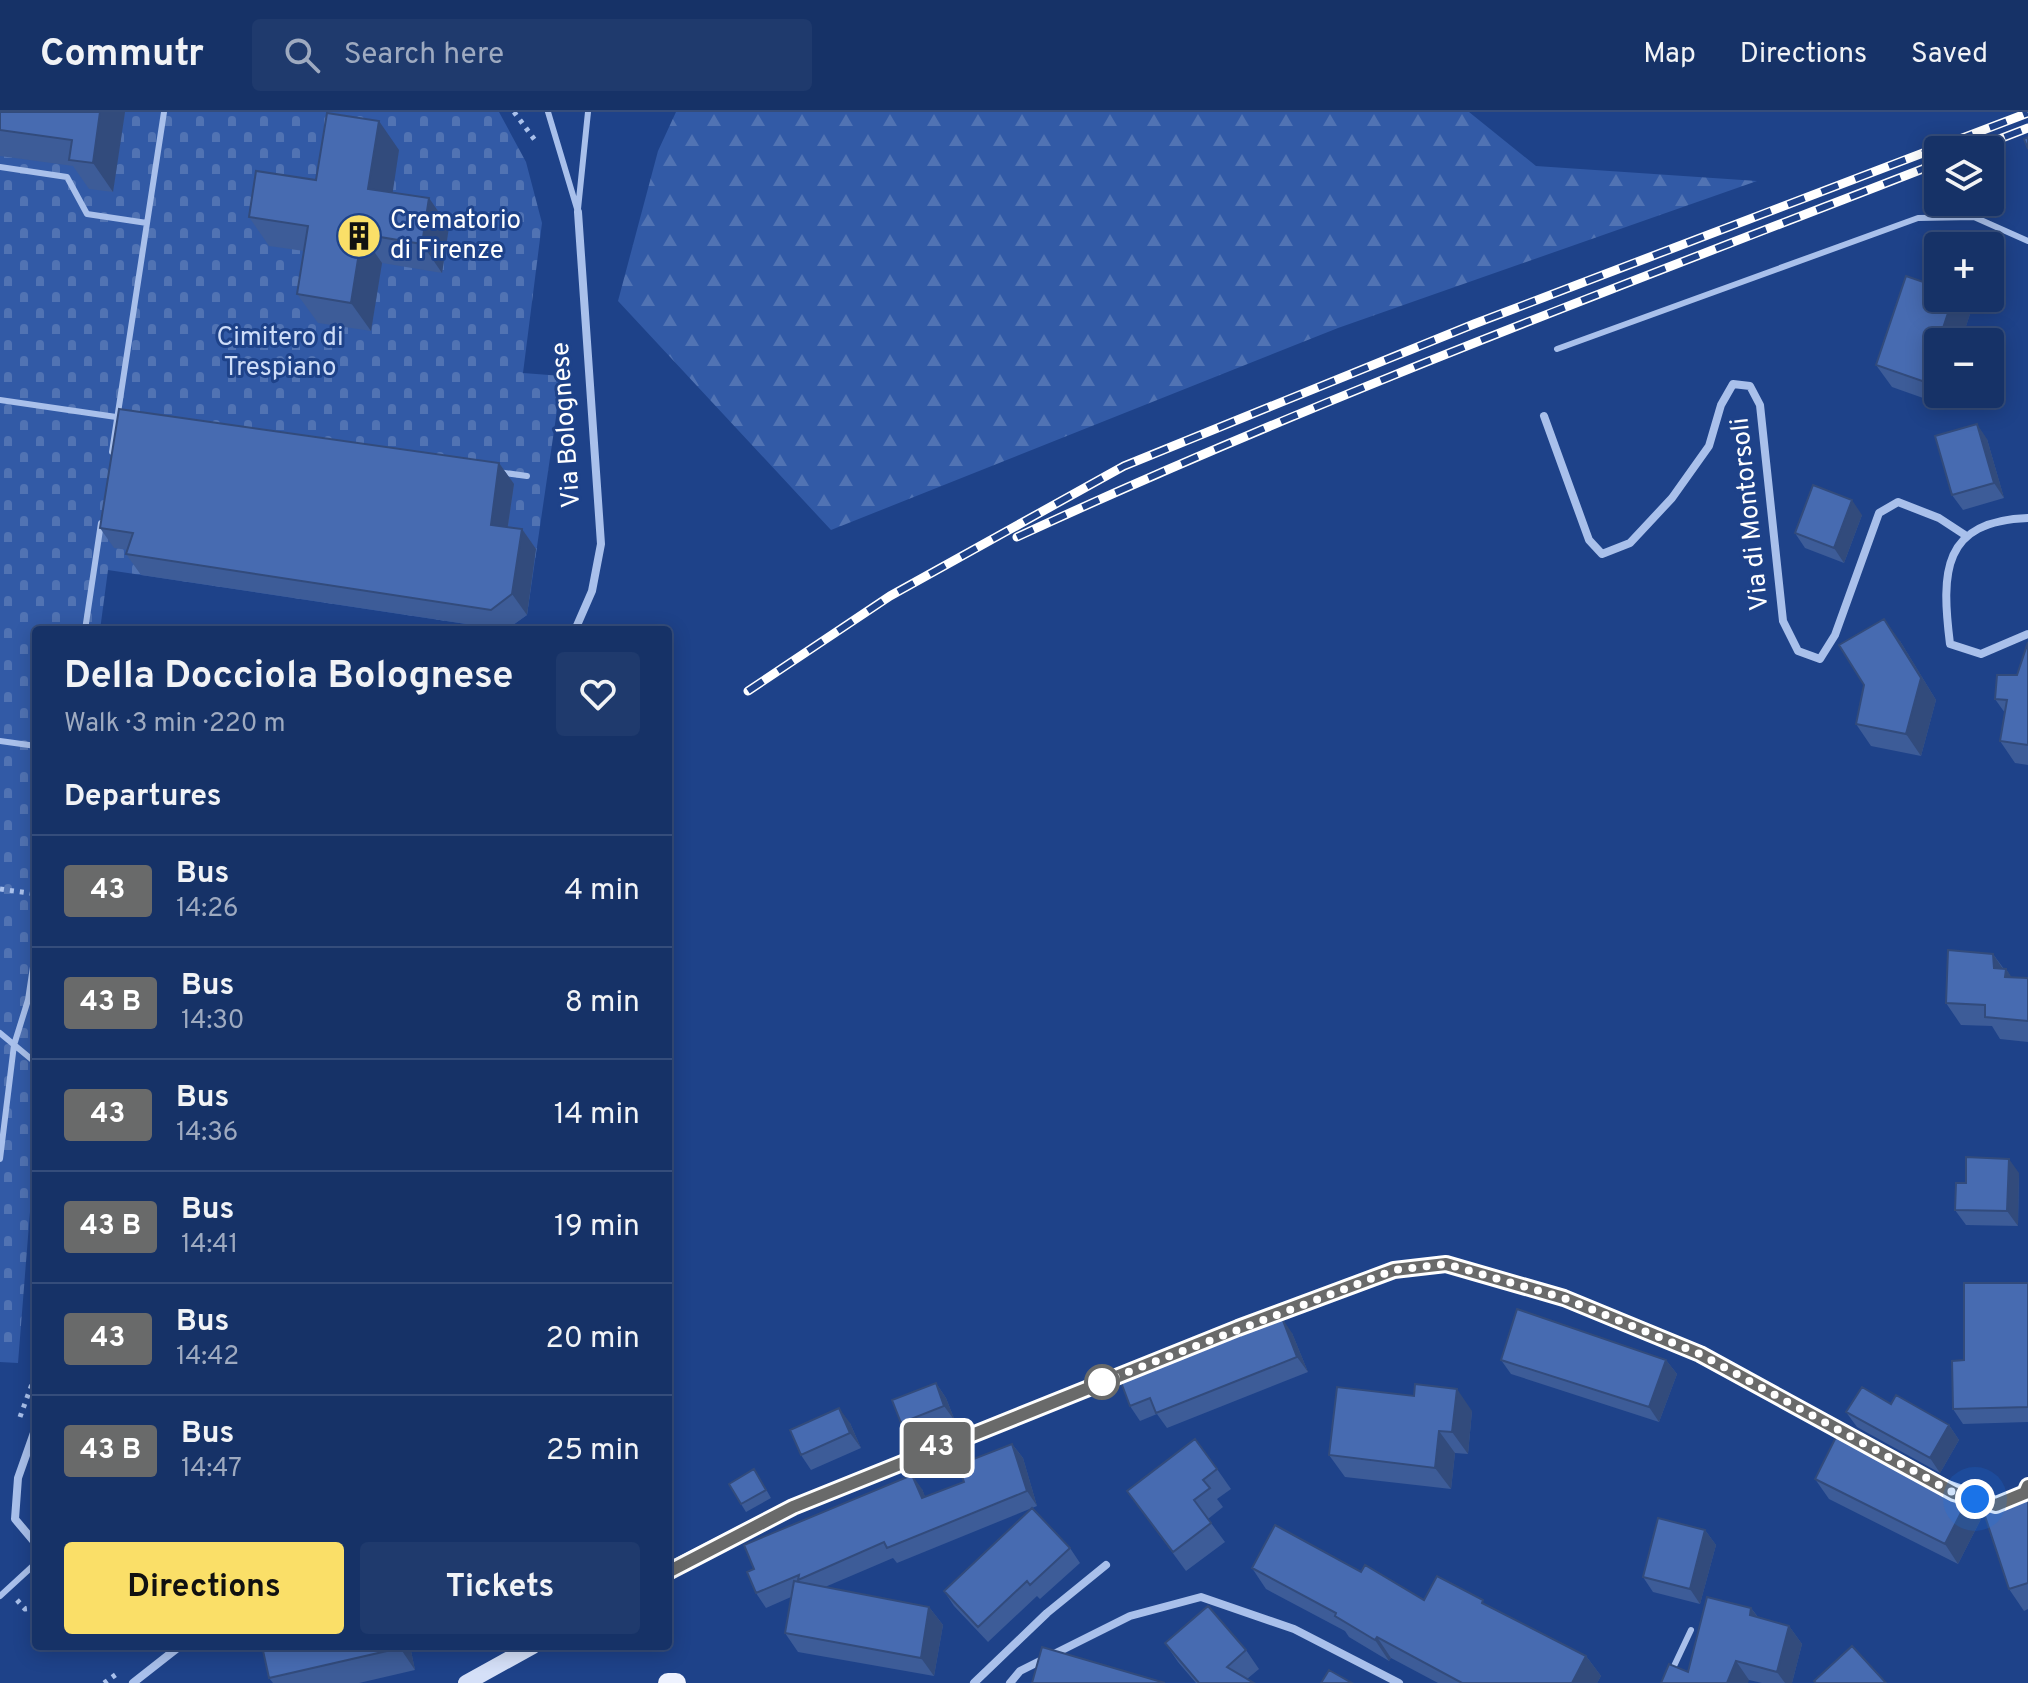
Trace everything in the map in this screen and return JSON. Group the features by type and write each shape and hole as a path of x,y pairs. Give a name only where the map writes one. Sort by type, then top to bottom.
{"main road":[{"path":"668,1683 676,1683"}],"street":[{"name":"Via Bolognese","path":"577,626 592,591 601,544 578,212"},
{"name":"Via di Montorsoli","path":"1544,416 1589,540 1602,554 1630,543 1672,498 1709,446 1721,405 1733,384 1750,386 1760,405 1783,621 1798,651 1820,659 1835,635 1879,513 1898,502 1939,518 1965,535"},
{"path":"2028,518 1995,519 1965,535 1949,565 1946,616 1950,644 1981,654 2028,634"},
{"path":"672,1569 793,1507 1224,1333 1394,1270 1446,1264 1564,1298 1700,1354 1954,1493 1996,1505 2025,1493 2028,1486"},
{"path":"32,1438 18,1478 15,1519 32,1539"},
{"path":"974,1683 1047,1613 1106,1565"},
{"path":"1010,1683 1020,1671 1130,1616 1201,1597 1294,1629 1399,1683"},
{"path":"133,1683 175,1650"},
{"path":"466,1683 526,1650"}],"lane":[{"path":"110,463 164,112"},
{"path":"548,112 578,212"},
{"path":"578,212 588,112"},
{"path":"0,167 67,177 87,214 147,223"},
{"path":"1557,349 1918,218 1974,217 2028,241"},
{"path":"0,400 133,419"},
{"path":"495,472 527,476"},
{"path":"86,626 103,508"},
{"path":"0,741 32,745"},
{"path":"0,1159 14,1045 28,1000 32,974"},
{"path":"0,1033 32,1060"},
{"path":"0,1596 32,1567"},
{"path":"1666,1683 1691,1630"}],"path":[{"path":"514,112 536,141 542,155"},
{"path":"0,889 32,893"}],"green space":[{"name":"Cimitero di Trespiano","path":"0,112 499,112 526,162 542,223 523,373 562,376 527,615 512,626 479,626 108,570 101,626 32,626 32,1186 18,1363 0,1362"},
{"path":"676,112 1469,112 1536,166 1757,181 1338,328 831,530 618,301 658,151"}],"building":[{"path":"0,112 100,112 93,163 69,160 72,140 0,130"},
{"path":"327,113 379,121 368,189 429,198 422,244 362,234 351,303 297,294 308,226 249,217 256,171 316,180"},
{"path":"1906,276 1924,282 1924,312 1948,312 1943,328 1924,328 1924,382 1876,365"},
{"path":"119,409 499,463 491,525 522,529 512,594 491,610 126,554 133,533 100,528"},
{"path":"1977,424 1994,483 1952,495 1935,436"},
{"path":"1813,485 1852,500 1834,548 1795,533"},
{"path":"1884,619 1921,678 1906,734 1856,724 1864,685 1839,645"},
{"path":"2028,642 2028,745 2000,741 2007,700 1995,699 1997,675 2017,675"},
{"path":"1948,950 1993,954 1994,968 2006,969 2005,977 2028,978 2028,1021 1985,1017 1985,1005 1946,1003"},
{"path":"1966,1157 2009,1159 2007,1211 1955,1210 1956,1183 1966,1183"},
{"path":"1964,1283 2028,1283 2028,1407 1953,1409 1952,1361 1964,1360"},
{"path":"1517,1309 1666,1360 1649,1407 1501,1360"},
{"path":"1282,1318 1297,1357 1156,1413 1150,1398 1130,1406 1119,1377 1196,1346 1198,1352"},
{"path":"936,1383 944,1406 901,1423 892,1400"},
{"path":"1415,1384 1457,1389 1452,1432 1439,1431 1435,1468 1329,1455 1337,1387 1414,1396"},
{"path":"1862,1387 1891,1404 1896,1395 1949,1425 1930,1458 1846,1412"},
{"path":"839,1408 850,1433 801,1455 790,1430"},
{"path":"1839,1431 1968,1499 1945,1544 1815,1479"},
{"path":"1195,1439 1217,1469 1203,1480 1210,1488 1194,1500 1211,1523 1173,1552 1127,1491"},
{"path":"1012,1444 1027,1491 887,1548 884,1542 798,1580 799,1575 756,1593 747,1572 754,1569 744,1545 912,1475 922,1498 964,1482 958,1465"},
{"path":"754,1469 766,1490 741,1504 729,1484"},
{"path":"2028,1492 2028,1583 2009,1589 1982,1507"},
{"path":"1032,1508 1070,1548 1030,1585 1027,1581 978,1627 944,1591"},
{"path":"1658,1518 1705,1530 1690,1589 1643,1577"},
{"path":"1275,1525 1361,1572 1365,1565 1424,1600 1437,1576 1483,1600 1482,1603 1586,1656 1572,1683 1462,1683 1377,1637 1375,1640 1335,1616 1336,1613 1252,1568"},
{"path":"794,1581 929,1607 921,1658 785,1633"},
{"path":"1707,1597 1751,1608 1750,1615 1789,1626 1777,1672 1736,1661 1727,1683 1661,1683 1669,1664 1688,1672"},
{"path":"1208,1606 1246,1650 1227,1667 1254,1683 1199,1683 1165,1643"},
{"path":"1852,1646 1886,1683 1814,1681"},
{"path":"1042,1647 1165,1683 1032,1683"},
{"path":"263,1650 391,1650 269,1678"},
{"path":"1329,1670 1352,1683 1321,1683"}],"railway":[{"path":"748,691 890,596 1124,466 1474,324 2028,113"},
{"path":"2004,137 2028,128"},
{"path":"1017,537 1359,389 1924,168"}],"bus line":[{"name":"43","path":"672,1570 793,1507 1238,1328 1394,1270 1446,1264 1564,1298 1700,1354 1954,1493 1996,1505 2025,1493 2028,1486"}],"place":[{"name":"Crematorio di Firenze","path":"359,236"}],"route":[{"path":"1102,1382 1394,1270 1446,1264 1564,1298 1700,1354 1954,1493 1975,1499"}]}
